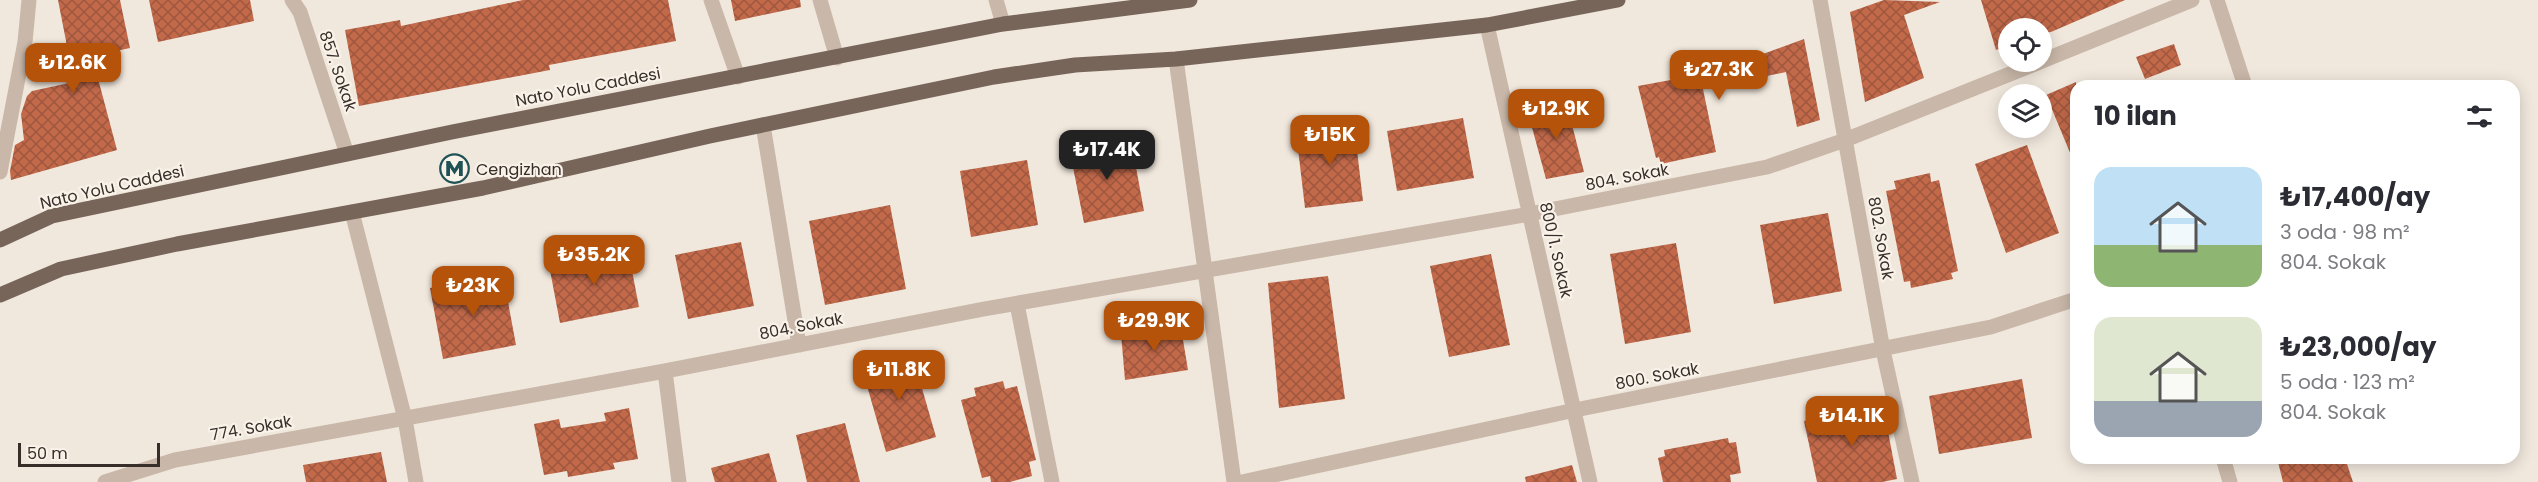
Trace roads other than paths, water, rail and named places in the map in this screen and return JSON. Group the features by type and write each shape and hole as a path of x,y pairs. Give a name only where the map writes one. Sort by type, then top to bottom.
{"main road":[{"name":"Nato Yolu Caddesi","path":"0,240 52,216 347,154 1003,24 1190,0"},
{"path":"0,296 61,268 177,244 483,188 763,125 994,77 1075,65 1176,59 1487,25 1618,0"}],"street":[{"path":"0,172 25,42 29,0"},
{"name":"857. Sokak","path":"292,0 300,12 347,154"},
{"path":"711,0 738,77"},
{"path":"820,0 837,58"},
{"path":"996,0 1003,24"},
{"name":"802. Sokak","path":"1820,0 1883,350 1912,482"},
{"name":"804. Sokak","path":"2052,57 2192,0"},
{"path":"2217,0 2243,80"},
{"name":"800/1. Sokak","path":"1487,25 1590,482"},
{"path":"1176,59 1234,482"},
{"name":"804. Sokak","path":"405,419 1017,304 1529,214 1767,167 1845,140 2014,72"},
{"path":"763,125 799,345"},
{"path":"352,212 405,419 416,482"},
{"name":"800. Sokak","path":"1242,482 1575,411 1991,327 2070,300"},
{"path":"1017,304 1052,482"},
{"path":"665,371 679,482"},
{"name":"774. Sokak","path":"105,482 175,460 405,419"},
{"path":"2225,464 2230,482"}],"place":[{"name":"Cengizhan","path":"455,169"}]}
